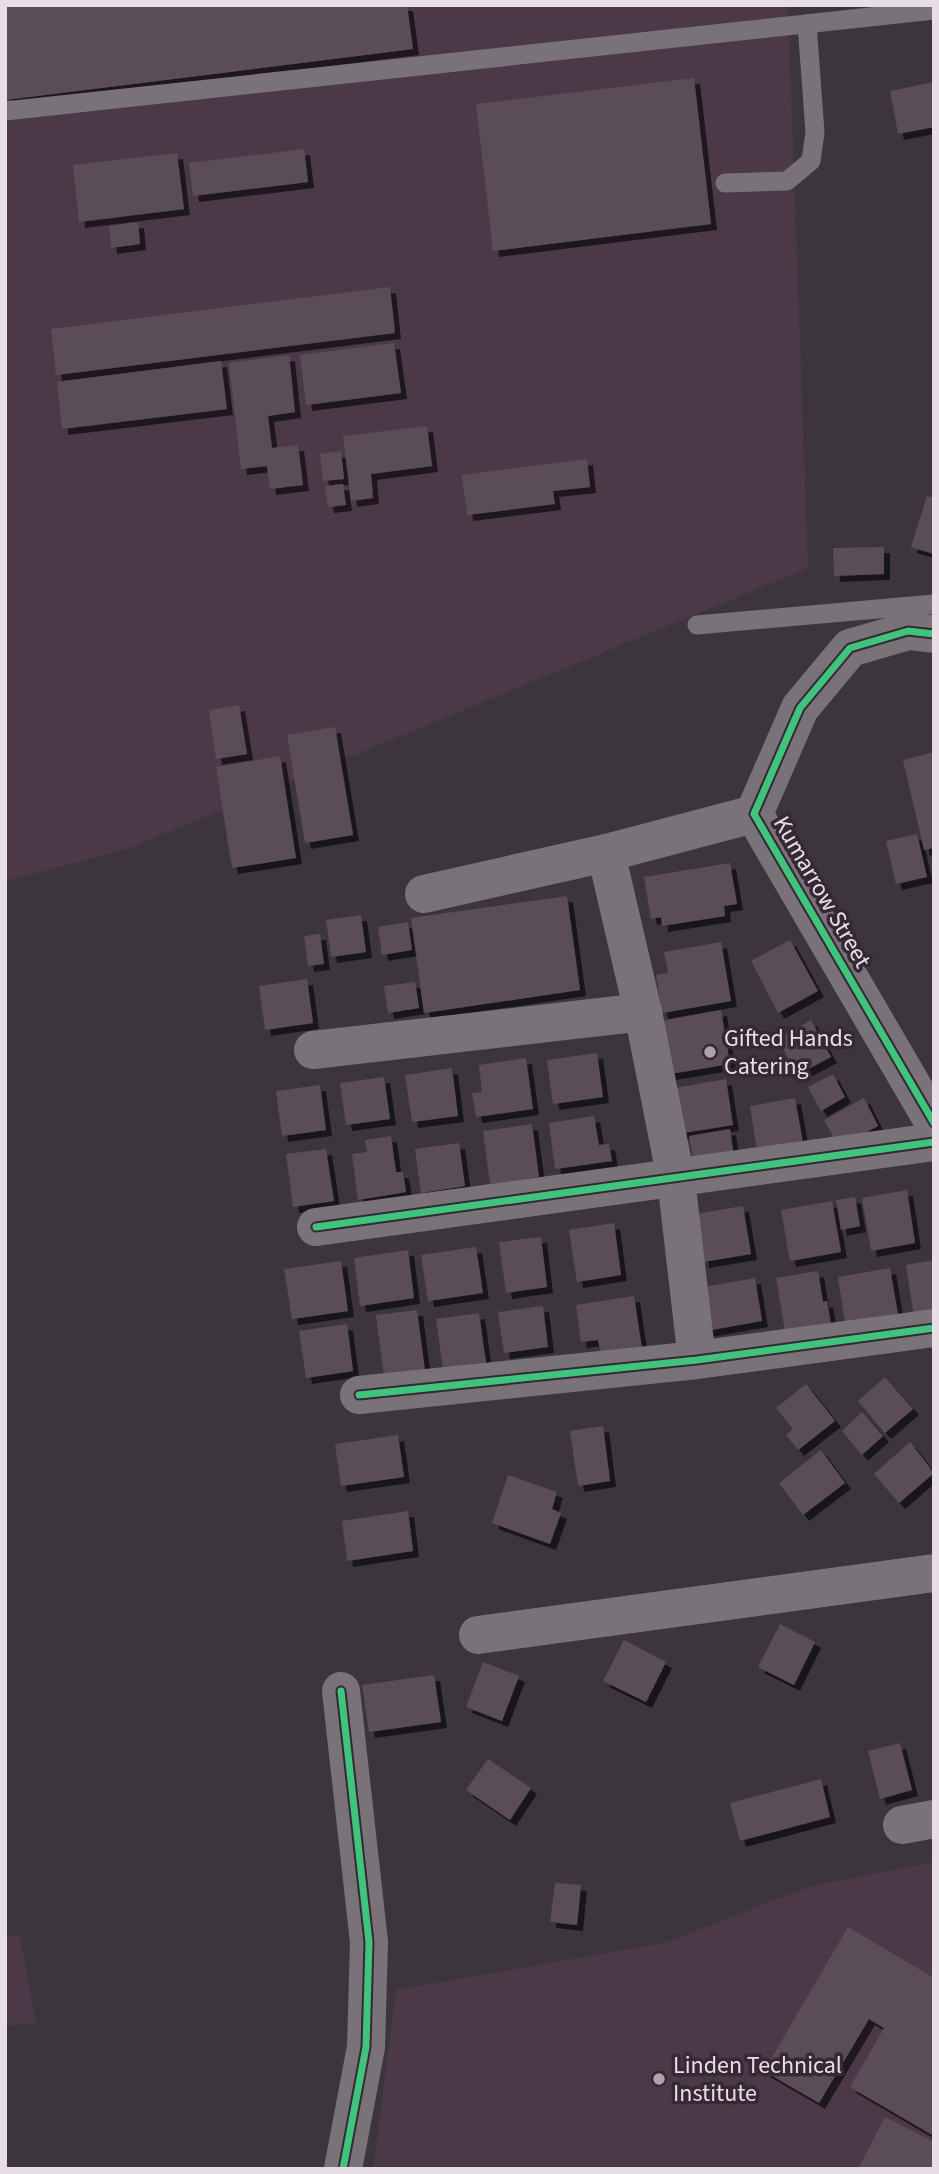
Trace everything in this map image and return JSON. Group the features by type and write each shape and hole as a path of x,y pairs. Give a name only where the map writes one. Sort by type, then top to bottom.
{"street":[{"name":"Kumarrow Street","path":"934,634 908,631 850,648 800,708 754,814 934,1123"},
{"path":"424,894 606,853 754,814"},
{"path":"606,853 643,1012 676,1179 697,1360"},
{"path":"313,1051 643,1012"},
{"path":"316,1227 934,1142"},
{"path":"359,1395 697,1360 934,1328"},
{"path":"478,1635 934,1573"},
{"path":"341,1691 369,1942 366,2047 343,2169"}],"lane":[{"path":"5,111 934,10"},
{"path":"725,183 787,181 811,161 815,132 807,24"},
{"path":"697,625 934,604"}],"shaded area":[{"path":"5,5 788,5 808,568 125,850 5,881"},
{"name":"Linden Technical Institute","path":"934,1862 934,2169 373,2169 396,1990 664,1943 811,1886"},
{"path":"20,1936 36,2023 5,2026 5,1937"}],"building":[{"path":"5,5 407,5 413,49 5,100"},
{"path":"694,78 711,224 493,251 476,104"},
{"path":"934,82 934,127 898,134 890,91"},
{"path":"304,149 308,182 193,196 189,163"},
{"path":"177,153 184,209 79,222 73,165"},
{"path":"138,222 140,244 111,248 109,226"},
{"path":"390,287 395,333 56,375 51,329"},
{"path":"394,343 401,393 306,405 300,355"},
{"path":"289,355 295,412 268,416 272,448 298,445 303,485 270,489 267,466 241,469 229,363"},
{"path":"221,361 227,409 62,429 57,382"},
{"path":"427,426 432,466 371,474 373,498 351,501 343,436"},
{"path":"341,451 344,479 323,481 320,454"},
{"path":"587,459 590,487 553,491 555,504 467,515 462,475"},
{"path":"343,484 346,505 328,507 325,486"},
{"path":"927,496 934,498 934,554 911,547"},
{"path":"884,547 884,574 834,576 833,548"},
{"path":"239,705 247,754 216,759 209,710"},
{"path":"335,727 353,835 305,843 287,735"},
{"path":"934,752 934,848 924,850 903,760"},
{"path":"280,756 296,858 232,868 216,767"},
{"path":"917,834 927,877 896,884 886,841"},
{"path":"730,863 737,904 724,906 725,916 662,926 661,917 651,919 644,877"},
{"path":"567,896 580,990 424,1013 411,918"},
{"path":"361,915 366,952 331,957 326,920"},
{"path":"408,922 412,950 382,955 378,927"},
{"path":"320,934 324,964 308,966 304,936"},
{"path":"790,940 818,991 778,1013 751,961"},
{"path":"721,942 731,1001 662,1013 656,975 668,973 664,952"},
{"path":"307,979 313,1023 265,1030 259,986"},
{"path":"415,982 419,1008 388,1013 384,986"},
{"path":"721,1010 730,1064 670,1074 661,1021"},
{"path":"811,1020 831,1057 797,1075 778,1039"},
{"path":"597,1053 603,1097 553,1104 547,1060"},
{"path":"526,1058 533,1109 476,1117 472,1093 482,1092 479,1065"},
{"path":"452,1068 458,1116 412,1122 405,1075"},
{"path":"833,1074 845,1097 821,1111 808,1087"},
{"path":"384,1077 390,1119 346,1125 340,1083"},
{"path":"726,1079 733,1125 677,1134 670,1089"},
{"path":"320,1085 326,1130 282,1136 276,1091"},
{"path":"795,1098 803,1143 757,1151 750,1106"},
{"path":"864,1098 878,1126 839,1147 824,1120"},
{"path":"594,1116 599,1145 609,1144 612,1161 555,1169 549,1123"},
{"path":"532,1124 539,1177 490,1184 483,1131"},
{"path":"730,1129 734,1157 694,1164 689,1136"},
{"path":"391,1136 396,1172 403,1172 406,1192 358,1200 352,1154 367,1152 365,1140"},
{"path":"459,1143 465,1186 421,1193 415,1149"},
{"path":"326,1149 334,1201 293,1207 286,1154"},
{"path":"907,1190 915,1243 871,1251 862,1198"},
{"path":"855,1197 860,1226 841,1230 836,1200"},
{"path":"832,1201 841,1252 790,1261 781,1210"},
{"path":"743,1206 751,1254 703,1262 695,1214"},
{"path":"614,1223 621,1275 577,1282 569,1230"},
{"path":"541,1237 547,1287 506,1293 499,1242"},
{"path":"476,1247 483,1293 428,1301 421,1255"},
{"path":"408,1250 414,1298 360,1306 354,1258"},
{"path":"934,1260 934,1320 915,1324 906,1265"},
{"path":"341,1261 348,1311 292,1319 284,1269"},
{"path":"890,1268 900,1326 847,1335 838,1277"},
{"path":"818,1271 823,1302 827,1301 831,1324 785,1332 776,1278"},
{"path":"755,1278 762,1321 700,1332 693,1289"},
{"path":"634,1296 642,1349 601,1355 598,1340 581,1342 576,1305"},
{"path":"543,1306 548,1347 504,1353 498,1312"},
{"path":"417,1310 426,1378 385,1384 376,1315"},
{"path":"479,1313 487,1370 444,1376 436,1319"},
{"path":"347,1324 353,1371 306,1378 299,1331"},
{"path":"885,1377 913,1409 885,1433 858,1401"},
{"path":"806,1384 835,1421 798,1450 786,1435 793,1429 776,1408"},
{"path":"862,1412 883,1436 862,1455 842,1431"},
{"path":"603,1426 610,1481 578,1486 570,1431"},
{"path":"398,1435 404,1477 341,1486 335,1444"},
{"path":"910,1442 934,1473 899,1503 874,1474"},
{"path":"821,1450 845,1483 803,1515 779,1483"},
{"path":"508,1475 557,1492 552,1509 561,1513 550,1544 492,1523"},
{"path":"408,1511 413,1551 347,1561 342,1521"},
{"path":"780,1624 815,1642 794,1685 758,1667"},
{"path":"624,1640 666,1662 646,1702 603,1681"},
{"path":"483,1662 519,1676 502,1721 466,1707"},
{"path":"434,1675 441,1722 369,1732 362,1685"},
{"path":"900,1743 912,1790 880,1799 868,1751"},
{"path":"488,1759 531,1788 510,1820 466,1790"},
{"path":"821,1779 830,1817 740,1841 730,1803"},
{"path":"555,1883 581,1885 577,1925 550,1922"},
{"path":"848,1927 934,1978 934,2136 850,2087 884,2028 869,2019 819,2103 764,2071"},
{"path":"885,2117 934,2142 934,2169 858,2169"}],"cycle path":[{"path":"934,634 908,631 850,648 800,708 754,814 934,1123"},
{"path":"316,1227 934,1142"},
{"path":"359,1395 697,1360 934,1328"},
{"path":"341,1691 369,1942 366,2047 343,2169"}],"place":[{"name":"Gifted Hands Catering","path":"710,1052"},
{"name":"Linden Technical Institute","path":"659,2079"}]}
